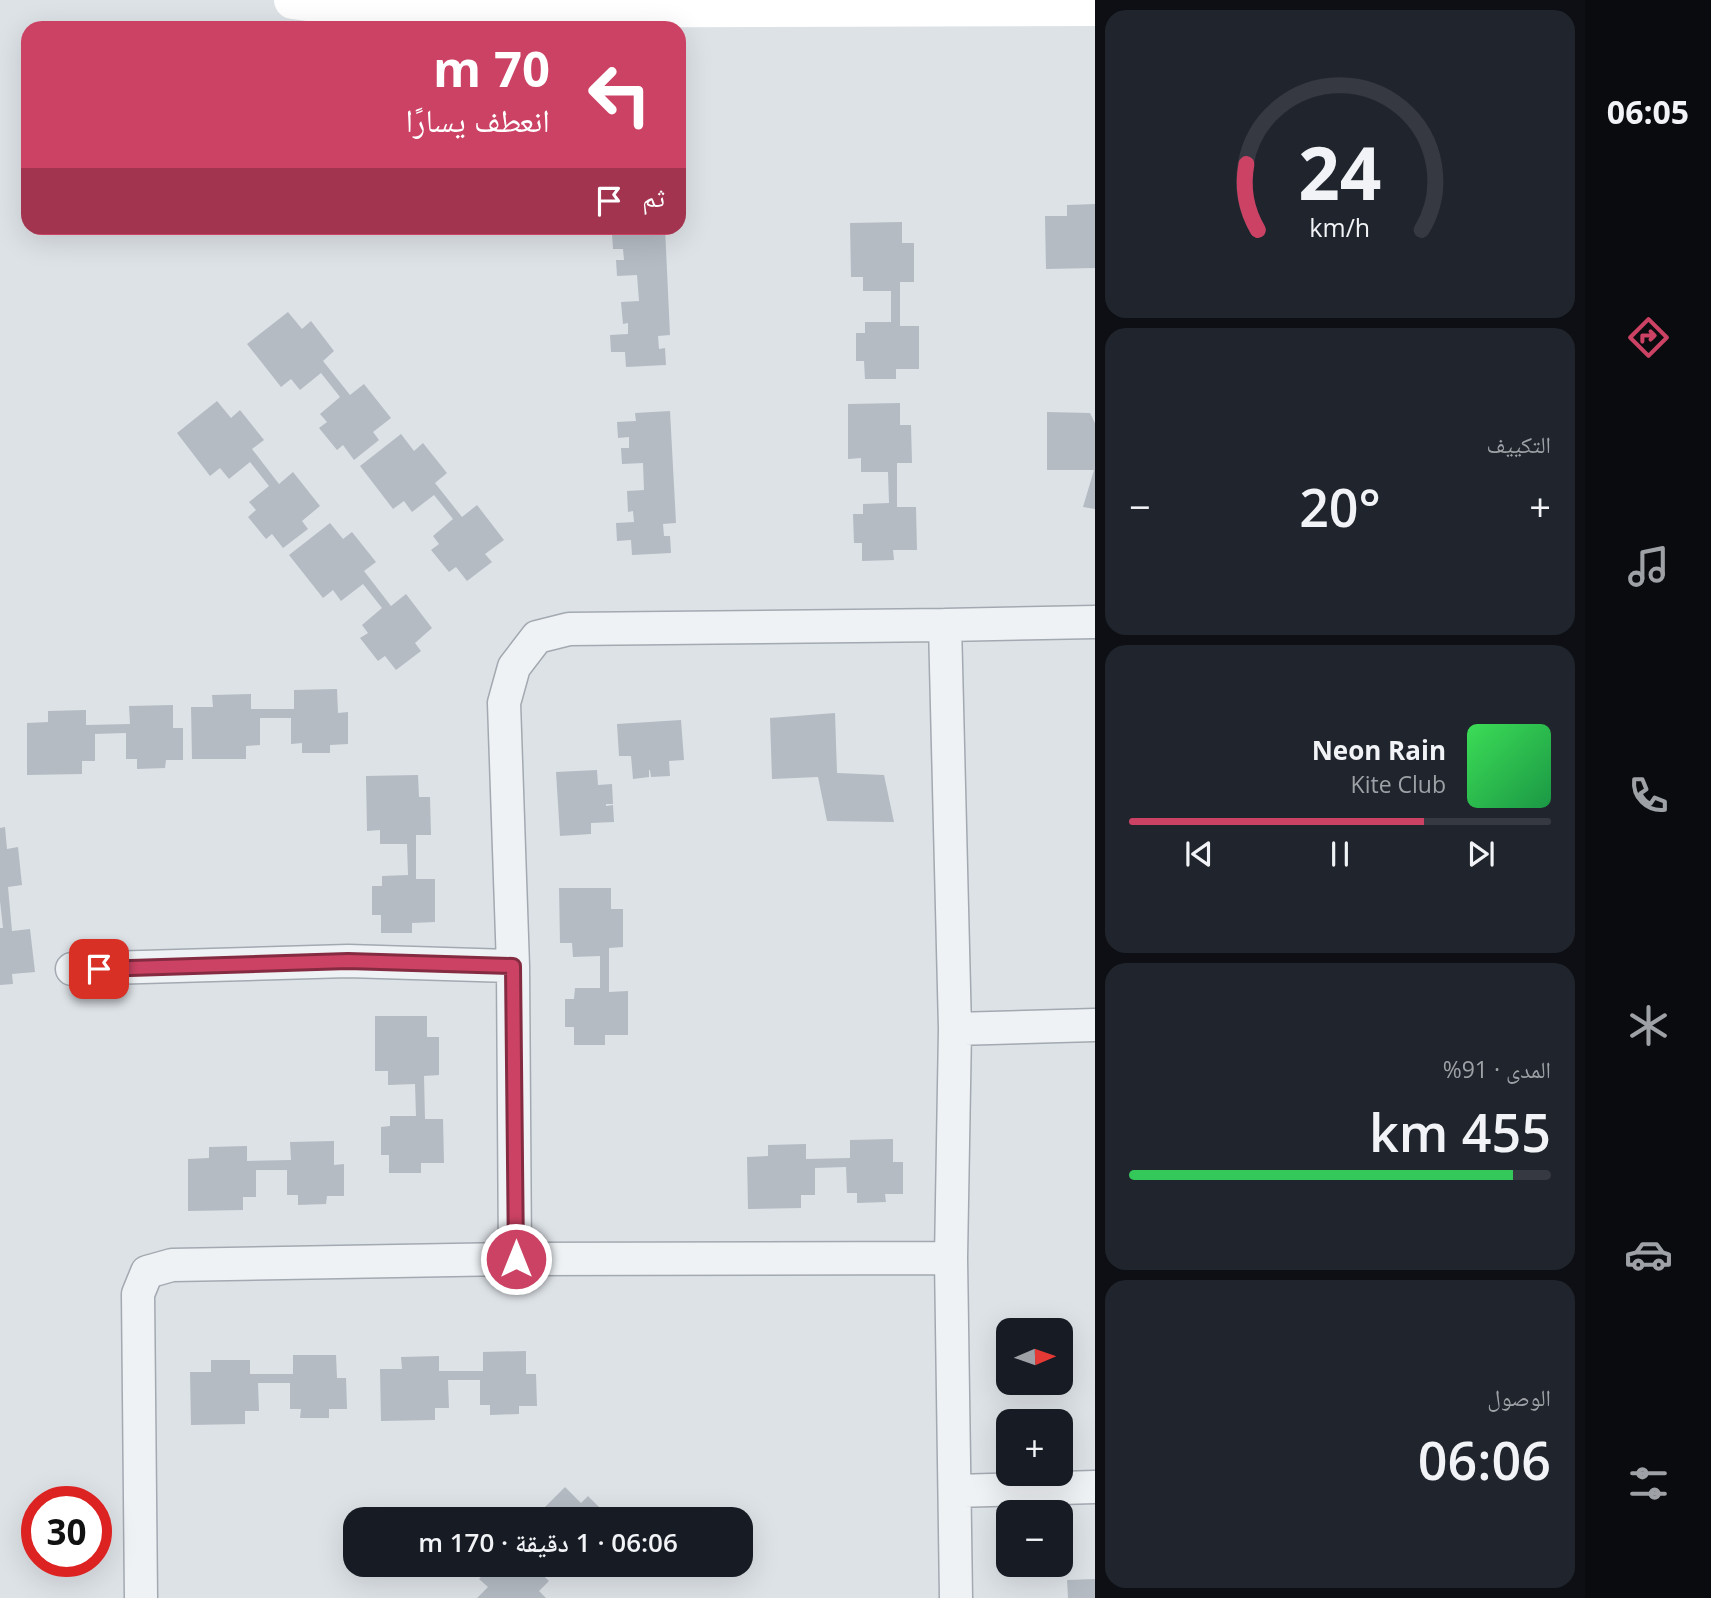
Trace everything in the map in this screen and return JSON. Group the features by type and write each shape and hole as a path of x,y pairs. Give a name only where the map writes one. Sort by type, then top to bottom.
{"street":[{"path":"293,0 342,7 392,9 1095,6"},
{"path":"516,1259 513,966 504,703 514,667 537,637 569,629 1095,622"},
{"path":"945,625 955,1029 951,1258 957,1598"},
{"path":"72,970 348,961 513,966"},
{"path":"955,1029 1095,1025"},
{"path":"141,1598 138,1294 146,1272 172,1265 516,1259 951,1258"},
{"path":"955,1491 1095,1487"}],"building":[{"path":"1095,204 1095,268 1046,269 1045,216 1067,216 1067,205"},
{"path":"902,222 902,243 914,243 914,282 900,282 900,326 919,326 919,369 896,369 896,379 865,379 864,361 856,361 856,333 865,333 865,322 891,322 891,291 863,291 863,277 851,277 850,223"},
{"path":"612,235 665,235 670,335 658,336 659,349 665,348 666,365 626,367 625,352 611,352 610,335 628,334 628,323 623,324 621,302 639,301 637,275 617,276 616,260 624,260 623,249 613,249"},
{"path":"288,312 302,329 311,321 334,351 323,361 350,395 364,384 391,418 373,432 379,440 354,460 343,445 337,450 319,428 327,422 320,414 340,397 321,373 300,390 291,379 281,387 247,344"},
{"path":"217,401 231,418 240,410 264,440 252,449 279,484 293,472 320,506 302,521 308,529 283,548 272,534 266,539 248,517 256,510 249,502 269,486 250,462 229,479 220,468 210,476 177,433"},
{"path":"900,403 900,425 911,425 912,463 897,463 897,507 916,507 917,550 893,550 894,560 862,561 862,543 854,543 853,514 863,514 863,504 889,503 888,472 861,472 861,458 848,459 848,404"},
{"path":"670,411 676,523 663,524 664,536 670,536 671,553 632,555 631,540 617,541 616,523 634,522 633,511 628,512 627,491 644,490 643,463 622,464 621,448 629,448 629,437 618,438 617,422 636,421 635,413"},
{"path":"1047,412 1090,413 1095,423 1095,509 1083,507 1094,470 1047,470"},
{"path":"401,434 414,451 423,443 447,473 435,483 462,517 477,505 504,540 485,554 492,562 467,581 456,567 449,572 431,550 439,544 433,536 453,519 434,495 412,512 404,501 393,509 360,466"},
{"path":"330,523 343,539 352,532 376,562 364,571 391,606 406,594 432,628 415,643 421,651 396,670 385,656 378,661 360,638 368,633 362,625 382,608 363,584 341,601 333,590 323,598 289,555"},
{"path":"337,689 338,713 348,712 348,744 330,745 330,753 302,753 302,743 291,744 291,718 260,718 260,745 246,746 246,759 192,759 191,707 213,707 212,695 251,694 251,709 294,709 294,690"},
{"path":"173,705 173,728 183,728 183,760 166,760 165,768 137,769 137,759 126,759 126,733 95,734 95,761 82,761 82,774 27,775 27,723 48,722 48,711 86,710 86,725 130,724 129,706"},
{"path":"835,713 837,773 884,775 894,822 827,821 818,777 772,779 770,718"},
{"path":"681,720 684,760 669,761 670,776 651,777 649,770 649,777 633,779 631,756 619,756 617,724"},
{"path":"597,770 598,785 612,784 613,804 606,806 613,805 614,822 591,823 591,834 560,836 556,772"},
{"path":"418,775 419,797 430,797 431,835 416,835 416,879 435,879 435,922 412,923 412,933 381,933 381,915 372,915 372,886 382,886 382,876 408,875 407,844 380,844 380,830 367,831 366,776"},
{"path":"5,827 7,849 18,847 22,885 8,887 12,931 30,929 35,972 12,974 13,984 0,985 0,928 3,928 0,901 0,828"},
{"path":"559,888 611,888 611,909 623,909 623,947 609,948 609,992 628,991 628,1035 605,1035 605,1045 574,1045 574,1027 565,1027 565,999 574,999 575,988 600,988 600,956 573,957 572,943 560,943"},
{"path":"375,1016 427,1016 427,1037 439,1037 439,1075 424,1076 425,1119 443,1119 444,1163 421,1163 421,1173 389,1173 389,1155 381,1155 381,1127 390,1126 390,1116 416,1116 415,1084 388,1085 388,1071 375,1071"},
{"path":"893,1139 893,1162 903,1162 903,1194 885,1194 886,1202 857,1203 857,1193 847,1193 846,1167 815,1168 815,1195 801,1195 801,1208 748,1209 747,1157 768,1156 768,1145 806,1144 806,1159 850,1158 850,1140"},
{"path":"334,1141 334,1165 344,1164 344,1196 327,1196 326,1204 298,1205 298,1195 287,1195 287,1170 256,1170 256,1197 243,1197 243,1210 188,1211 188,1159 209,1158 209,1147 247,1146 247,1161 291,1160 290,1142"},
{"path":"526,1351 526,1374 536,1374 537,1406 519,1406 519,1414 490,1415 490,1405 480,1405 480,1380 448,1380 449,1408 435,1408 435,1420 381,1421 380,1369 402,1369 401,1357 439,1356 439,1371 483,1371 483,1352"},
{"path":"293,1355 336,1355 337,1378 346,1378 347,1409 329,1409 329,1418 300,1418 301,1409 290,1409 290,1383 258,1383 259,1411 245,1411 245,1424 191,1425 190,1372 211,1372 211,1360 250,1360 250,1374 293,1374"},
{"path":"565,1487 581,1503 588,1496 599,1507 545,1507"},
{"path":"545,1577 549,1581 539,1591 546,1598 477,1598 488,1587 479,1579"},
{"path":"1095,1579 1095,1598 1068,1598 1067,1580"}],"route":[{"path":"99,969 348,961 513,966 516,1259"}]}
